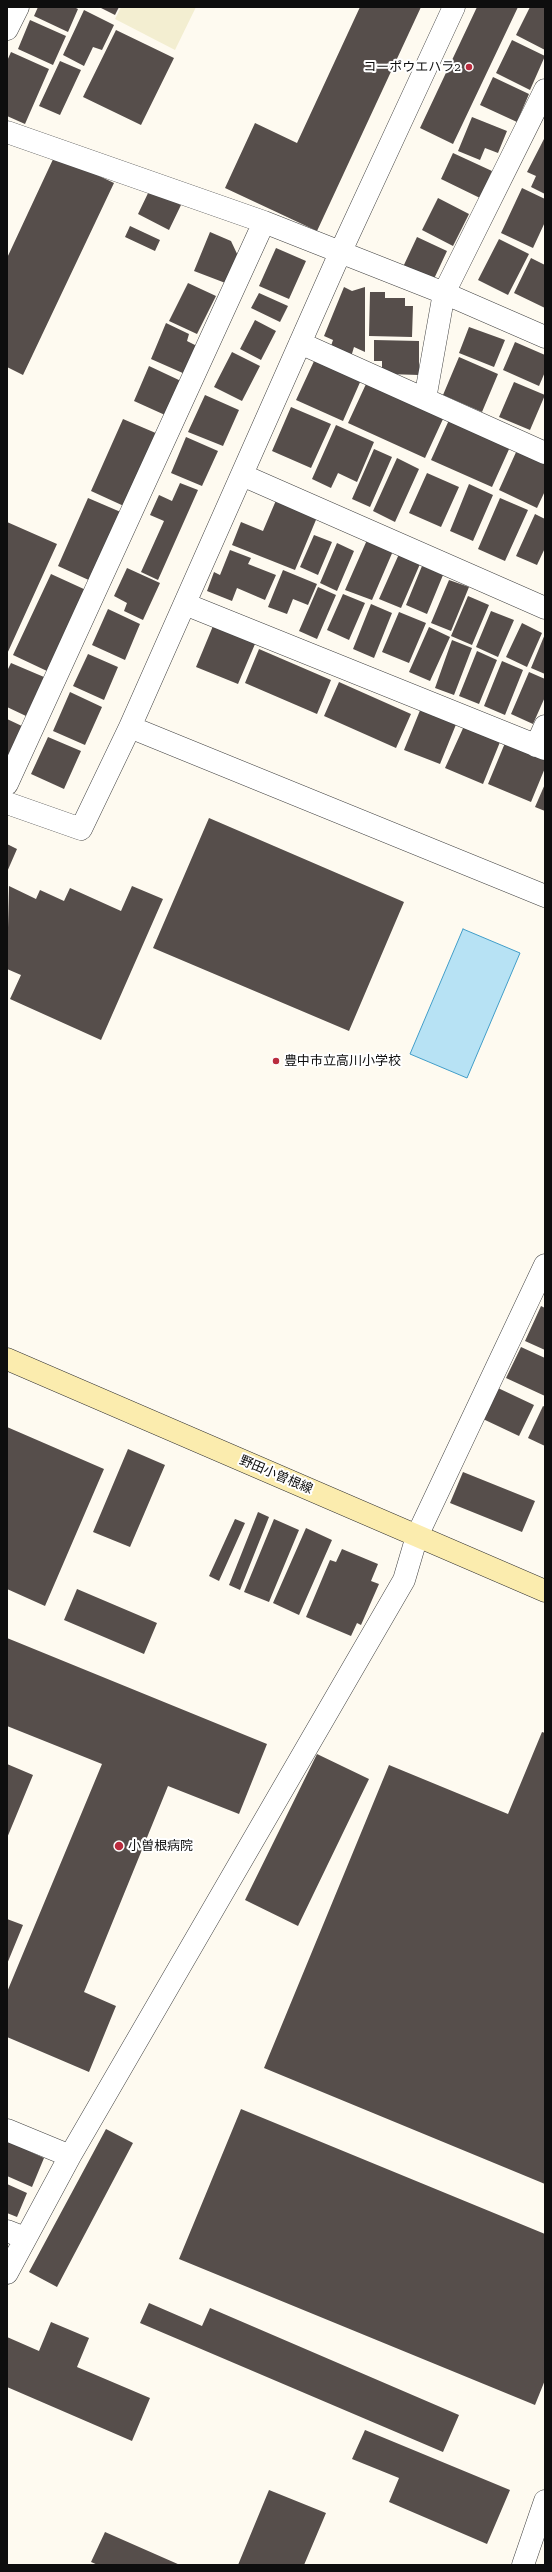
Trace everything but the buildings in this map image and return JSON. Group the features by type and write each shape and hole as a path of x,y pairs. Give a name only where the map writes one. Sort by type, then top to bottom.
{"street":[{"path":"7,29 18,7"},
{"path":"7,803 81,829 130,726 185,604 340,253 454,7"},
{"path":"425,399 444,293 545,90"},
{"path":"7,132 264,222 444,293 545,337"},
{"path":"7,784 264,222"},
{"path":"300,343 545,453"},
{"path":"242,475 545,608"},
{"path":"185,604 540,748 545,726"},
{"path":"130,726 545,896"},
{"path":"7,2273 16,2234 70,2156 404,1580 417,1536 545,1265"},
{"name":"野田小曽根線","path":"7,1358 545,1591"},
{"path":"7,2130 70,2156"},
{"path":"523,2565 545,2501"}],"shaded area":[{"path":"121,7 196,7 175,50 115,19"}],"water":[{"path":"463,929 520,953 467,1078 410,1054"}],"place":[{"name":"コーポウエハラ2","path":"469,67"},
{"name":"豊中市立高川小学校","path":"276,1061"},
{"name":"小曽根病院","path":"119,1846"}]}
